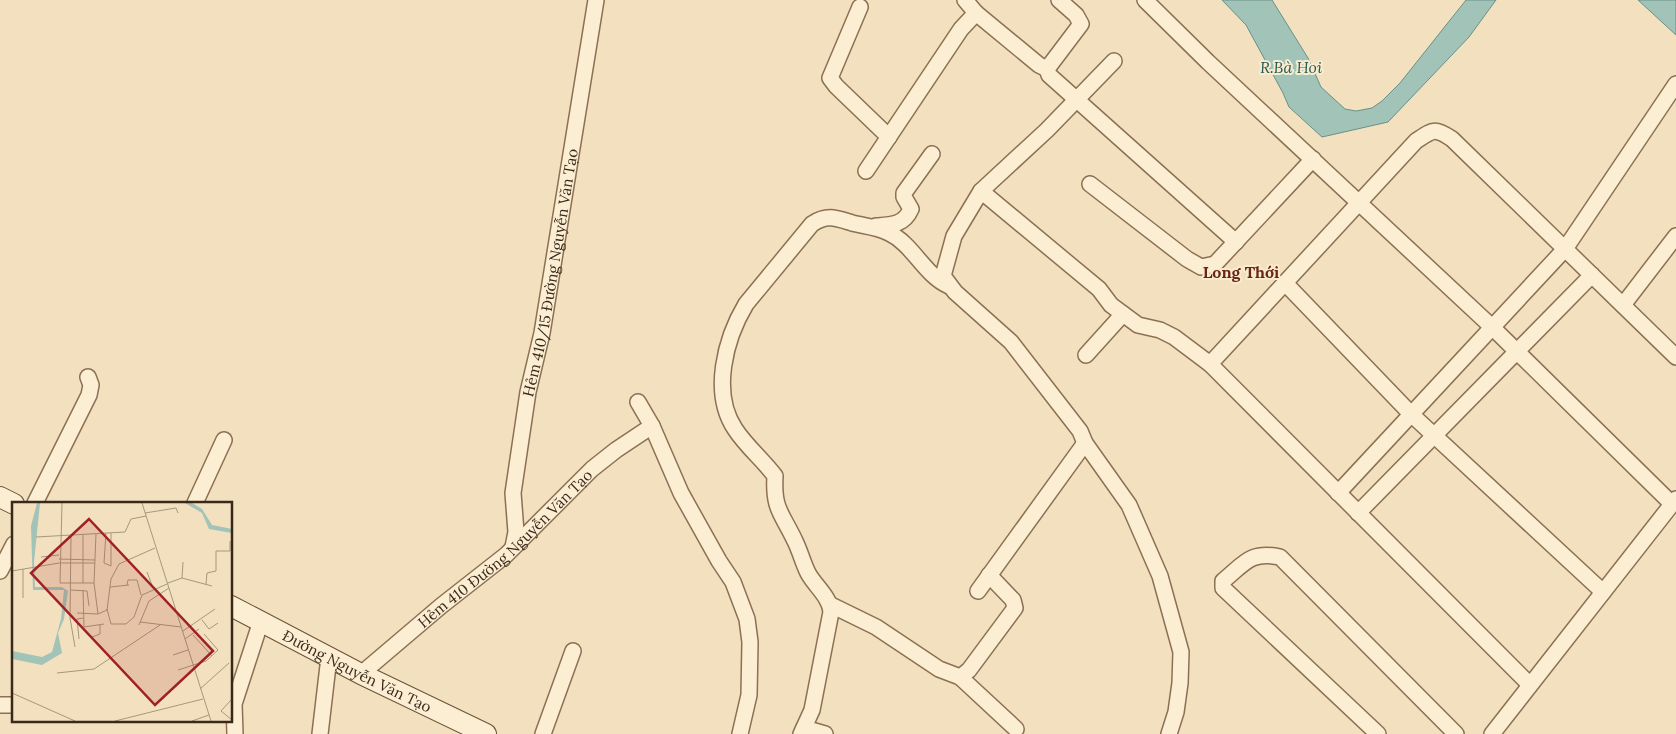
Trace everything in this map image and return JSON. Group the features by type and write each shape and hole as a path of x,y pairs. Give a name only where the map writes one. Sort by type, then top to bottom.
{"main road":[{"path":"0,497 12,503"},
{"name":"Đường Nguyễn Văn Tạo","path":"232,606 361,674 486,734"}],"street":[{"name":"Hẻm 410/15 Đường Nguyễn Văn Tạo","path":"513,547 516,532 513,493 528,392 542,333 596,0"},
{"path":"964,0 976,13 1039,66 1046,69 1049,75 1236,242"},
{"path":"1046,69 1081,24 1076,15 1059,0"},
{"path":"1145,0 1208,62 1492,327 1674,502 1492,734"},
{"path":"860,7 830,78 889,137"},
{"path":"866,171 961,29 976,13"},
{"path":"1114,60 1047,130 981,191 954,236 943,276 951,287 1011,342 1080,431 1085,443 1129,505 1160,576 1181,652 1180,683 1176,712 1169,734"},
{"path":"1338,493 1565,249 1676,84"},
{"path":"1210,364 1416,142 1431,131 1440,131 1452,139 1676,356"},
{"path":"869,226 900,223 908,215 911,209 904,197 904,193 932,154"},
{"path":"1090,184 1187,259 1201,267 1215,264 1313,160"},
{"path":"981,191 1099,289 1111,305 1138,325 1160,330 1174,337 1210,364 1530,685"},
{"path":"951,287 930,274 912,251 890,233 869,226 829,218 820,219 812,224 746,304 738,318 727,350 722,373 723,397 735,430 775,476 774,493 776,506 795,540 808,573 831,605 876,627 939,669 960,677 1016,729"},
{"path":"1623,305 1676,236"},
{"path":"1358,513 1592,275"},
{"path":"1285,283 1411,414 1603,592"},
{"path":"1086,355 1123,314"},
{"path":"36,502 89,395 90,385 88,377"},
{"path":"638,402 652,426 680,493 733,582 747,619 750,642 749,695 740,734"},
{"name":"Hẻm 410 Đường Nguyễn Văn Tạo","path":"361,674 441,606 506,555 592,469 652,426"},
{"path":"195,502 224,440"},
{"path":"978,591 1085,443"},
{"path":"0,571 12,548"},
{"path":"1378,734 1223,588 1223,581 1254,556 1266,554 1280,557 1456,734"},
{"path":"960,677 964,676 969,670 1015,608 1012,600 989,575"},
{"path":"825,734 802,731 812,710 831,605"},
{"path":"235,734 233,705 261,621"},
{"path":"543,734 573,651"},
{"path":"320,734 329,656"}],"water":[{"name":"R.Bà Hoi","path":"1222,0 1272,0 1308,58 1321,87 1345,109 1356,111 1372,108 1400,83 1466,0 1496,0 1469,37 1388,122 1322,137 1289,107 1246,25"},
{"path":"1638,0 1676,0 1676,35"}],"district":[{"name":"Long Thới","path":"1241,272"}]}
